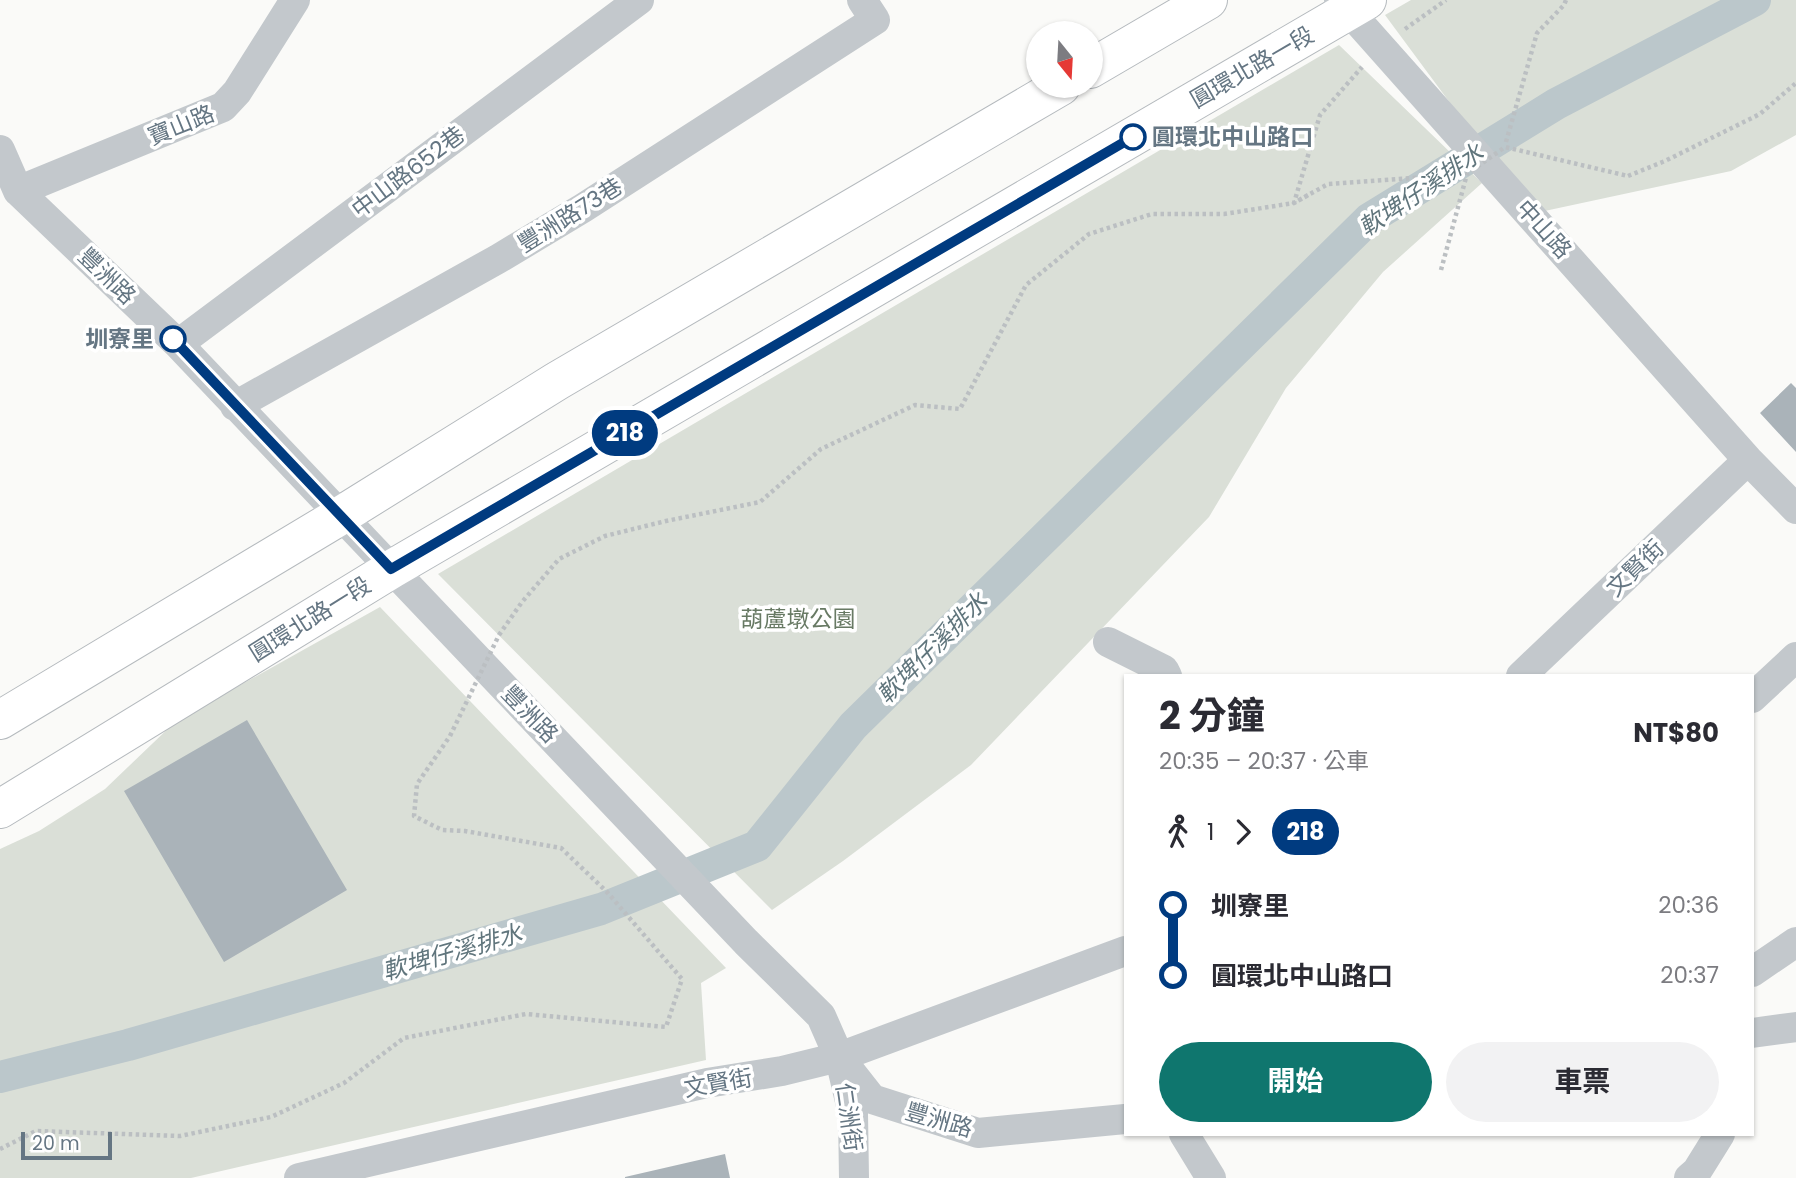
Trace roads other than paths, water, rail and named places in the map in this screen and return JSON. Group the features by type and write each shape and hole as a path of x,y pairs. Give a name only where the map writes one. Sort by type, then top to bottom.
{"main road":[{"path":"1103,61 1208,0"},
{"name":"圓環北路一段","path":"0,809 391,569 1351,4"},
{"path":"0,720 340,516 557,381 1040,98"}],"street":[{"name":"寶山路","path":"18,191 223,107 237,92 295,0"},
{"name":"中山路652巷","path":"178,344 639,0"},
{"name":"豐洲路73巷","path":"235,406 572,214 852,35 875,19 862,0"},
{"name":"中山路","path":"1351,4 1381,46 1748,460 1796,509"},
{"name":"豐洲路","path":"0,150 18,191 178,344 746,942 821,1016 839,1057 872,1099 978,1133 1124,1119"},
{"name":"文賢街","path":"1536,671 1748,460"},
{"path":"1108,642 1164,670 1166,674"},
{"path":"1754,696 1796,657"},
{"path":"1754,971 1796,942"},
{"name":"文賢街","path":"299,1178 707,1083 782,1071 839,1057 1124,951"},
{"path":"1754,1032 1796,1027"},
{"name":"仁洲街","path":"839,1057 853,1114 855,1178"},
{"path":"1185,1136 1211,1178"},
{"path":"1689,1178 1697,1171 1719,1136"}],"waterway":[{"name":"軟埤仔溪排水","path":"0,1077 128,1045 601,909 757,846 853,726 1369,219 1556,104 1755,0"}],"place":[{"name":"圓環北中山路口","path":"1133,137"},
{"name":"圳寮里","path":"173,339"}],"park label":[{"name":"葫蘆墩公園","path":"798,619"}]}
